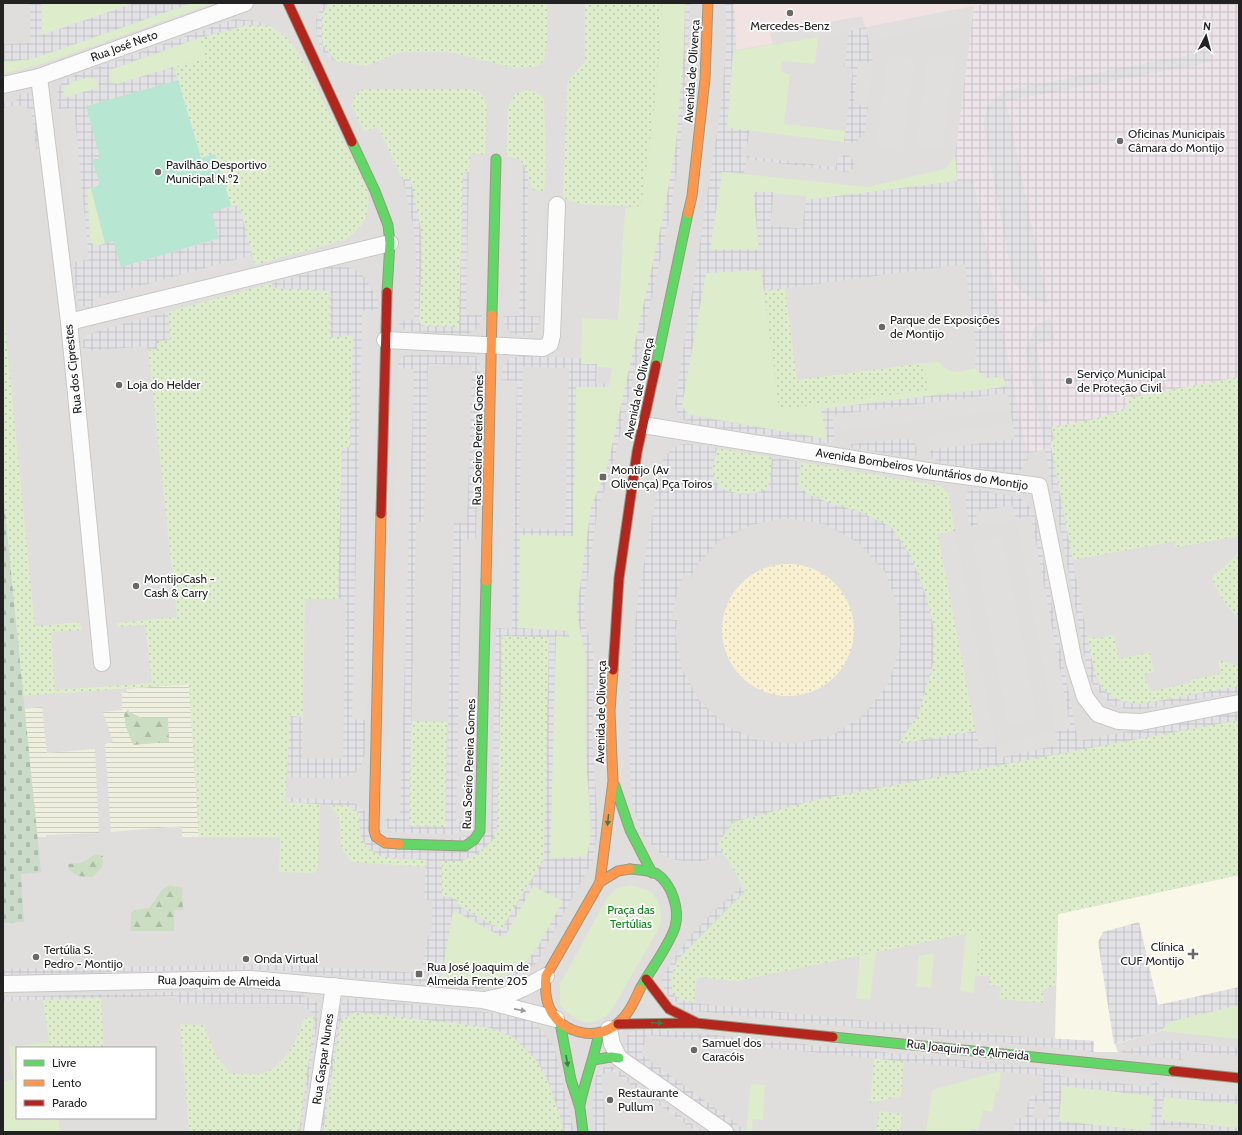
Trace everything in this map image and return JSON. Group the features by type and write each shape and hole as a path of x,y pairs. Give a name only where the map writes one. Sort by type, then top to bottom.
{"main road":[{"name":"Rua Soeiro Pereira Gomes","path":"288,3 376,191 388,225 390,243 385,340 374,830 376,837 385,843 465,846 474,840 480,831 496,159"},
{"name":"Avenida de Olivença","path":"600,882 613,781 610,712 619,578 634,473 643,425 692,196 705,79 708,3"},
{"name":"Avenida de Olivença","path":"613,781 630,830 652,873"},
{"path":"580,1108 586,1075 609,1029 646,979 675,928 677,917 676,907 668,887 658,876 652,873 641,870 618,871 600,882 546,976 546,998 558,1021 571,1080 580,1108 583,1132"},
{"name":"Rua Joaquim de Almeida","path":"646,979 668,1009 696,1023"},
{"name":"Rua Joaquim de Almeida","path":"558,1021 572,1031 584,1034 636,1022 677,1024 696,1023 1239,1078"},
{"path":"593,1060 619,1058"}],"street":[{"name":"Rua José Neto","path":"3,86 39,77 245,3"},
{"name":"Rua dos Ciprestes","path":"39,77 69,322 102,662"},
{"path":"385,340 492,347 543,348 550,344 552,335 557,205"},
{"path":"69,322 390,243"},
{"name":"Avenida Bombeiros Voluntários do Montijo","path":"643,425 934,472 1039,486 1074,662 1085,697 1098,714 1118,721 1141,722 1239,703"},
{"name":"Rua Joaquim de Almeida","path":"483,1000 508,996 522,990 546,976"},
{"name":"Rua Joaquim de Almeida","path":"3,984 250,979 483,1000 558,1021"},
{"name":"Rua Gaspar Nunes","path":"312,1132 334,986"},
{"path":"609,1029 612,1044 619,1058 725,1132"}],"shaded area":[{"path":"3,3 1239,3 1239,1132 3,1132"},
{"path":"30,3 41,3 42,35 135,3 192,3 32,59 3,62 3,44 31,43"},
{"path":"323,3 328,3 322,15 322,44 336,61 329,58 320,47 317,38 316,19"},
{"path":"685,3 690,3 687,67 680,151 669,219 612,470 598,507 584,603 585,624 594,654 592,729 598,829 593,860 536,964 509,983 478,989 289,971 234,969 3,975 3,969 206,965 283,965 421,973 428,936 431,936 433,900 424,899 426,860 382,857 368,848 361,838 358,812 353,808 346,806 285,802 286,797 349,801 358,805 364,810 381,850 491,832 496,628 512,629 517,381 502,380 503,367 509,358 523,356 582,358 581,364 597,364 596,383 610,384 609,387 576,387 573,536 520,535 518,628 570,631 569,637 556,636 550,859 587,856 592,829 586,762 587,670 586,656 577,615 578,601 591,507 607,468 663,217 676,144 684,48","holes":["523,367 569,368 565,530 519,528","502,636 549,637 544,859 501,930 456,905 458,900 442,896 442,861 461,861 477,854 492,841 497,829","533,886 563,901 536,950 522,967 502,978 483,983 441,979 453,910 504,938"]},
{"path":"725,3 734,3 736,50 733,52 727,128 749,130 748,144 742,148 741,155 745,159 746,156 836,167 837,158 845,155 850,156 855,164 853,169 848,172 746,159 744,173 722,172 710,249 759,250 753,192 774,192 770,225 802,229 806,200 973,179 1028,459 1022,470 1015,473 938,462 930,455 929,450 1015,439 1008,393 832,415 835,436 832,442 825,444 694,424 684,420 677,412 675,403 721,106 727,39","holes":["965,264 977,356 975,357 975,368 986,378 1003,377 1006,384 1004,387 821,409 827,439 693,416 688,414 682,406 706,273 761,270 764,291"]},
{"path":"734,3 989,3 865,28 736,50"},
{"path":"989,3 1239,3 1239,398 1027,454 973,179 957,181 955,156 974,6"},
{"path":"957,9 960,22 869,41 866,27"},
{"path":"862,16 865,28 773,45 770,33"},
{"path":"234,19 258,21 270,26 247,25 199,38 112,69 109,75 111,82 117,84 173,67 178,80 86,106 100,158 92,160 100,185 87,189 90,239 92,244 97,246 113,241 121,267 219,239 212,212 239,205 252,255 93,299 96,309 90,309 81,305 77,298 73,262 89,260 74,108 59,109 57,95 58,88 64,80","holes":["91,77 98,82 99,87 68,97 63,95 64,87 74,81"]},
{"path":"866,27 873,63 858,61 854,104 868,106 865,132 855,143 844,142 853,69 844,67 849,31"},
{"path":"1210,51 1212,62 1006,101 1048,303 1033,299 1023,292 1013,282 984,128 984,118 989,105 996,97 1008,90"},
{"path":"928,55 955,58 943,149 916,146"},
{"path":"888,56 915,59 903,151 876,147"},
{"path":"858,61 873,63 868,106 854,104"},
{"path":"21,93 28,93 38,102 44,146 37,153 31,109 19,105 3,108 3,103 16,101"},
{"path":"74,107 89,260 73,262 59,109"},
{"path":"471,154 485,155 482,315 466,315 469,172"},
{"path":"506,157 519,159 523,164 519,316 503,316"},
{"path":"523,164 528,172 526,316 540,316 539,325 533,332 523,336 512,334 505,326 503,316 519,316"},
{"path":"469,172 466,315 482,315 480,324 476,329 466,335 406,331 400,326 398,321 414,320 416,261 414,230 403,180 410,178 420,224 422,246 419,322 422,326 459,327 463,173"},
{"path":"528,172 529,182 533,190 544,192 540,316 526,316"},
{"path":"252,255 255,265 96,309 93,299"},
{"path":"343,266 355,270 365,278 378,300 378,310 362,311 352,719 366,720 365,753 361,765 354,774 338,779 287,777 290,716 303,717 302,759 343,759 346,599 338,599 342,447 350,447 353,339 351,335 330,338 330,291 273,288 272,283 330,267"},
{"path":"362,310 378,310 366,720 352,719"},
{"path":"168,312 170,340 157,341 157,349 148,350 147,346 88,351 87,348 82,348 82,343 87,335"},
{"path":"1050,318 1055,340 1036,344 1054,440 1050,442 1093,666 1098,683 1105,691 1117,699 1127,703 1141,704 1239,686 1239,692 1140,710 1127,709 1114,705 1104,698 1089,679 1026,351 1034,328"},
{"path":"412,354 475,356 480,361 476,539 462,539 456,821 470,821 467,829 453,835 394,832 388,829 384,818 400,818 414,369 398,368 398,363 404,356","holes":["428,364 472,365 467,523 454,523 445,827 409,826 416,522 424,522"]},
{"path":"398,368 414,369 400,818 384,818"},
{"path":"502,380 517,381 512,629 496,628"},
{"path":"1008,393 1010,409 834,431 832,415"},
{"path":"1013,423 1015,439 929,450 927,435"},
{"path":"901,439 911,440 915,444 917,449 916,456 912,458 852,448 850,445 852,444"},
{"path":"681,444 689,444 717,448 712,470 716,482 724,490 740,494 755,494 767,489 770,480 772,457 801,462 798,484 807,494 832,504 858,511 891,527 911,556 926,596 934,629 933,664 918,715 898,744 976,731 979,748 996,745 998,758 1058,745 1055,732 1071,728 1031,516 1016,519 1012,505 976,512 978,527 971,526 965,497 968,491 976,489 1020,498 1030,507 1035,515 1078,741 1239,710 1239,720 815,800 733,822 718,844 723,853 709,859 698,862 684,861 672,859 662,855 642,834 632,803 629,754 630,677 638,596 663,460 673,448","holes":["786,518 824,524 859,543 885,572 899,608 900,647 888,684 864,715 831,736 793,744 757,740 725,725 699,700 682,669 675,634 678,620 671,620 678,589 684,573 691,578 695,567 719,541 751,525"]},
{"path":"1012,505 1031,516 1071,728 1058,745 998,758 979,748 938,534 955,531 996,745 1055,732 1016,519 978,527 975,512"},
{"path":"1003,537 1037,719 1008,725 973,543"},
{"path":"462,538 476,539 470,821 456,821"},
{"path":"1239,875 1239,1005 1169,1022 1161,1031 1115,1044 1118,1052 1094,1052 1094,1041 1055,1039 1058,914"},
{"path":"743,885 746,890 677,960 671,977 673,995 682,1000 694,1003 1011,1036 1094,1041 1094,1052 685,1010 665,993 662,980 667,969 689,937 715,910"},
{"path":"1139,922 1158,1005 1239,987 1239,1005 1169,1022 1161,1031 1114,1044 1098,942 1103,932"},
{"path":"175,992 302,995 313,999 318,1004 319,1012 301,1132 299,1132 315,1015 301,1004 178,1003 177,996 3,1001 3,997"},
{"path":"350,998 513,1015 524,1017 536,1024 554,1046 574,1132 563,1132 562,1122 548,1081 538,1062 512,1036 488,1027 356,1012 340,1021 323,1132 320,1132 338,1010 342,1002"},
{"path":"644,1028 1060,1070 1060,1076 1151,1087 1152,1080 1159,1081 1159,1088 1239,1096 1239,1104 1164,1097 1161,1120 1239,1128 1239,1132 1161,1125 1160,1132 1012,1132 1017,1118 1025,1119 1030,1095 1042,1096 1044,1076 647,1035 641,1054 748,1132 740,1132 630,1055 625,1049 627,1036 630,1032","holes":["1062,1086 1154,1096 1150,1131 1059,1121","1036,1102 1050,1103 1047,1120 1032,1118"]},
{"path":"1170,1040 1239,1048 1239,1056 1179,1050 1183,1060 1118,1052"},
{"path":"1179,1049 1239,1056 1239,1066 1183,1060"},
{"path":"607,1065 615,1068 703,1132 697,1132 612,1071 601,1075 607,1132 595,1132 592,1106 596,1075"},
{"path":"1060,1070 1152,1080 1151,1087 1059,1076"},
{"path":"1159,1081 1239,1089 1239,1096 1159,1088"}],"green space":[{"path":"41,3 135,3 42,35"},
{"path":"192,3 214,3 39,65 3,74 3,62 32,59"},
{"path":"328,3 547,3 547,43 544,60 536,67 514,68 449,52 401,52 366,66 336,61 322,45 322,15"},
{"path":"585,3 662,3 654,105 641,207 580,204 563,198 567,83 585,61"},
{"path":"662,3 685,3 682,92 676,145 644,307 607,468 587,536 578,601 579,626 586,656 585,728 591,840 587,856 550,859 556,636 518,629 520,534 573,536 576,386 609,387 612,368 597,367 597,364 581,364 582,318 618,320 625,208 641,206 654,105"},
{"path":"247,25 270,26 287,38 300,55 367,188 368,197 368,212 362,224 345,240 255,265 239,205 231,206 215,155 201,158 173,67 206,58 199,38"},
{"path":"818,37 815,64 782,61 781,72 790,74 784,124 846,131 844,142 727,128 733,51"},
{"path":"199,38 206,58 117,84 111,83 109,75 112,69"},
{"path":"92,77 98,82 99,87 68,97 63,95 64,87 74,81"},
{"name":"Pavilhão Desportivo Municipal N.º2","path":"178,80 201,158 215,154 231,206 212,212 219,238 121,267 113,242 105,243 91,188 100,185 92,160 99,158 86,106"},
{"path":"363,89 473,89 482,94 487,106 485,155 471,154 469,172 463,173 459,327 422,326 419,322 422,246 420,224 410,178 403,180 378,127 364,132 351,105 355,95"},
{"path":"527,90 536,92 544,98 546,171 544,192 533,190 524,167 519,159 506,157 508,107 515,94"},
{"path":"955,156 957,181 806,200 806,196 754,192 759,251 710,249 722,172 868,187 945,169"},
{"path":"91,188 105,243 97,246 92,244 90,239 87,189"},
{"path":"761,270 779,410 928,390 924,363 939,362 948,369 956,372 975,368 986,377 1003,377 1006,384 1004,387 822,409 827,439 688,414 682,406 682,400 706,273"},
{"path":"272,283 273,288 330,291 330,338 351,335 353,339 350,447 342,447 338,599 305,599 303,717 291,716 285,802 320,804 318,870 313,873 279,872 280,837 199,837 189,684 23,696 3,492 3,306 35,626 80,622 82,630 51,632 55,690 152,683 145,625 117,627 117,623 177,617 148,350 157,349 157,341 170,340 168,312"},
{"path":"785,288 797,380 924,363 928,390 779,410 764,291"},
{"path":"1239,377 1239,536 1174,548 1177,541 1073,560 1050,441 1054,440 1051,427 1089,420 1117,412 1126,408 1129,398"},
{"path":"717,448 772,457 770,480 767,489 751,493 742,493 725,490 718,485 714,479 712,470"},
{"path":"801,462 941,486 948,493 955,531 938,535 976,731 898,744 918,715 933,664 934,629 926,596 911,556 891,527 858,511 832,504 807,494 798,484"},
{"path":"3,492 41,872 21,874 24,922 3,923"},
{"path":"1239,550 1239,619 1223,600 1212,577 1231,560"},
{"path":"1114,635 1119,659 1150,652 1154,672 1144,675 1146,682 1152,691 1190,683 1190,680 1221,674 1218,660 1239,666 1239,686 1141,704 1126,702 1106,691 1100,684 1092,663 1087,637 1099,638"},
{"path":"502,636 549,636 544,859 501,930 456,904 458,900 442,896 442,861 461,861 497,829"},
{"path":"189,684 199,837 182,837 182,826 111,832 105,744 113,742 103,712 122,710 122,693 127,693 127,689","holes":["128,712 142,718 168,718 133,745"]},
{"path":"42,707 47,753 95,749 99,833 46,835 46,837 37,837 24,709"},
{"path":"128,709 129,712 142,718 168,718 169,742 133,745 126,727 124,715"},
{"path":"1239,720 1239,875 1058,914 1056,985 1042,991 1045,1003 999,999 1001,987 989,985 990,976 976,976 980,931 737,981 697,977 694,1003 682,1000 672,995 671,977 677,960 745,890 728,860 716,846 733,822 815,800"},
{"path":"411,721 447,722 445,827 409,826"},
{"path":"330,805 346,806 358,812 361,837 365,845 372,851 389,858 426,860 426,867 352,862 343,850 340,838 339,821"},
{"path":"96,854 103,856 102,867 93,877 78,876 69,870 68,864 81,863"},
{"path":"170,885 182,888 183,910 174,910 174,931 131,931 131,913 135,910 149,908 163,889"},
{"path":"533,885 563,901 541,941 524,964 512,973 499,979 483,983 440,979 453,910 504,938"},
{"name":"Praça das Tertúlias","path":"630,885 651,891 660,907 660,926 610,1013 595,1021 583,1022 572,1016 560,1005 560,984 607,898 617,888"},
{"path":"980,931 974,993 960,991 966,933"},
{"path":"876,952 870,1000 856,998 860,956"},
{"path":"934,953 931,988 916,986 919,956"},
{"path":"101,998 104,1047 50,1047 43,999"},
{"path":"1239,1005 1239,1039 1161,1031 1169,1022"},
{"path":"356,1012 457,1023 493,1029 510,1036 530,1053 539,1065 553,1092 558,1106 563,1132 323,1132 340,1021"},
{"path":"315,1015 299,1132 189,1132 180,1024 204,1025 215,1054 230,1073 258,1074 267,1072 282,1061 298,1036 304,1019"},
{"path":"49,1042 50,1047 16,1047 16,1119 58,1119 60,1132 3,1132 3,1081 13,1080 9,1047"},
{"path":"874,1058 904,1061 901,1096 870,1103"},
{"path":"1001,1071 999,1092 996,1091 992,1112 983,1110 978,1130 972,1128 970,1132 926,1132 932,1090"},
{"path":"751,1084 765,1085 763,1120 753,1119 752,1132 746,1131"},
{"path":"1062,1086 1154,1096 1150,1131 1058,1121"},
{"path":"1163,1097 1239,1104 1239,1128 1161,1120"},
{"path":"879,1111 902,1114 900,1132 876,1132"}],"sand":[{"path":"788,564 813,569 825,575 839,588 849,605 854,630 849,655 843,667 830,681 813,691 788,696 763,691 751,685 737,672 727,655 722,630 727,605 733,593 746,579 763,569"}],"traffic: fast":[{"path":"352,142 375,191 388,225 390,243 387,292"},
{"path":"492,315 496,159"},
{"path":"656,365 688,213"},
{"path":"399,844 465,846 474,840 480,831 486,581"},
{"path":"615,786 630,830 652,873"},
{"path":"630,869 644,870 657,874 662,878 667,884 674,898 676,913 675,927 672,934 640,989"},
{"path":"560,1023 571,1080 580,1108 583,1132"},
{"path":"580,1105 599,1033"},
{"path":"833,1037 1173,1071"},
{"path":"593,1060 611,1057 619,1058"}],"traffic: slow":[{"path":"688,213 692,196 705,79 708,3"},
{"path":"486,581 492,315"},
{"path":"381,514 374,830 376,837 385,843 399,844"},
{"path":"600,882 613,781 610,711 613,670"},
{"path":"630,869 618,871 600,882 546,976 546,993 550,1009 555,1017 562,1023 578,1032 597,1033 606,1031 623,1019 640,989"}],"traffic: jam":[{"path":"288,3 352,142"},
{"path":"381,514 387,292"},
{"path":"613,670 619,578 637,452 656,365"},
{"path":"646,979 669,1009 695,1022"},
{"path":"618,1024 696,1023 833,1037"},
{"path":"1173,1071 1239,1078"}],"place":[{"name":"Mercedes-Benz","path":"790,13"},
{"name":"Oficinas Municipais Câmara do Montijo","path":"1120,141"},
{"name":"Pavilhão Desportivo Municipal N.º2","path":"158,172"},
{"name":"Parque de Exposições de Montijo","path":"882,327"},
{"name":"Serviço Municipal de Proteção Civil","path":"1069,381"},
{"name":"Loja do Helder","path":"119,385"},
{"name":"Montijo (Av Olivença) Pça Toiros","path":"603,477"},
{"name":"MontijoCash - Cash & Carry","path":"136,586"},
{"name":"Clínica CUF Montijo","path":"1193,954"},
{"name":"Tertúlia S. Pedro - Montijo","path":"36,957"},
{"name":"Onda Virtual","path":"246,959"},
{"name":"Rua José Joaquim de Almeida Frente 205","path":"419,974"},
{"name":"Samuel dos Caracóis","path":"694,1050"},
{"name":"Restaurante Pullum","path":"610,1100"}]}
